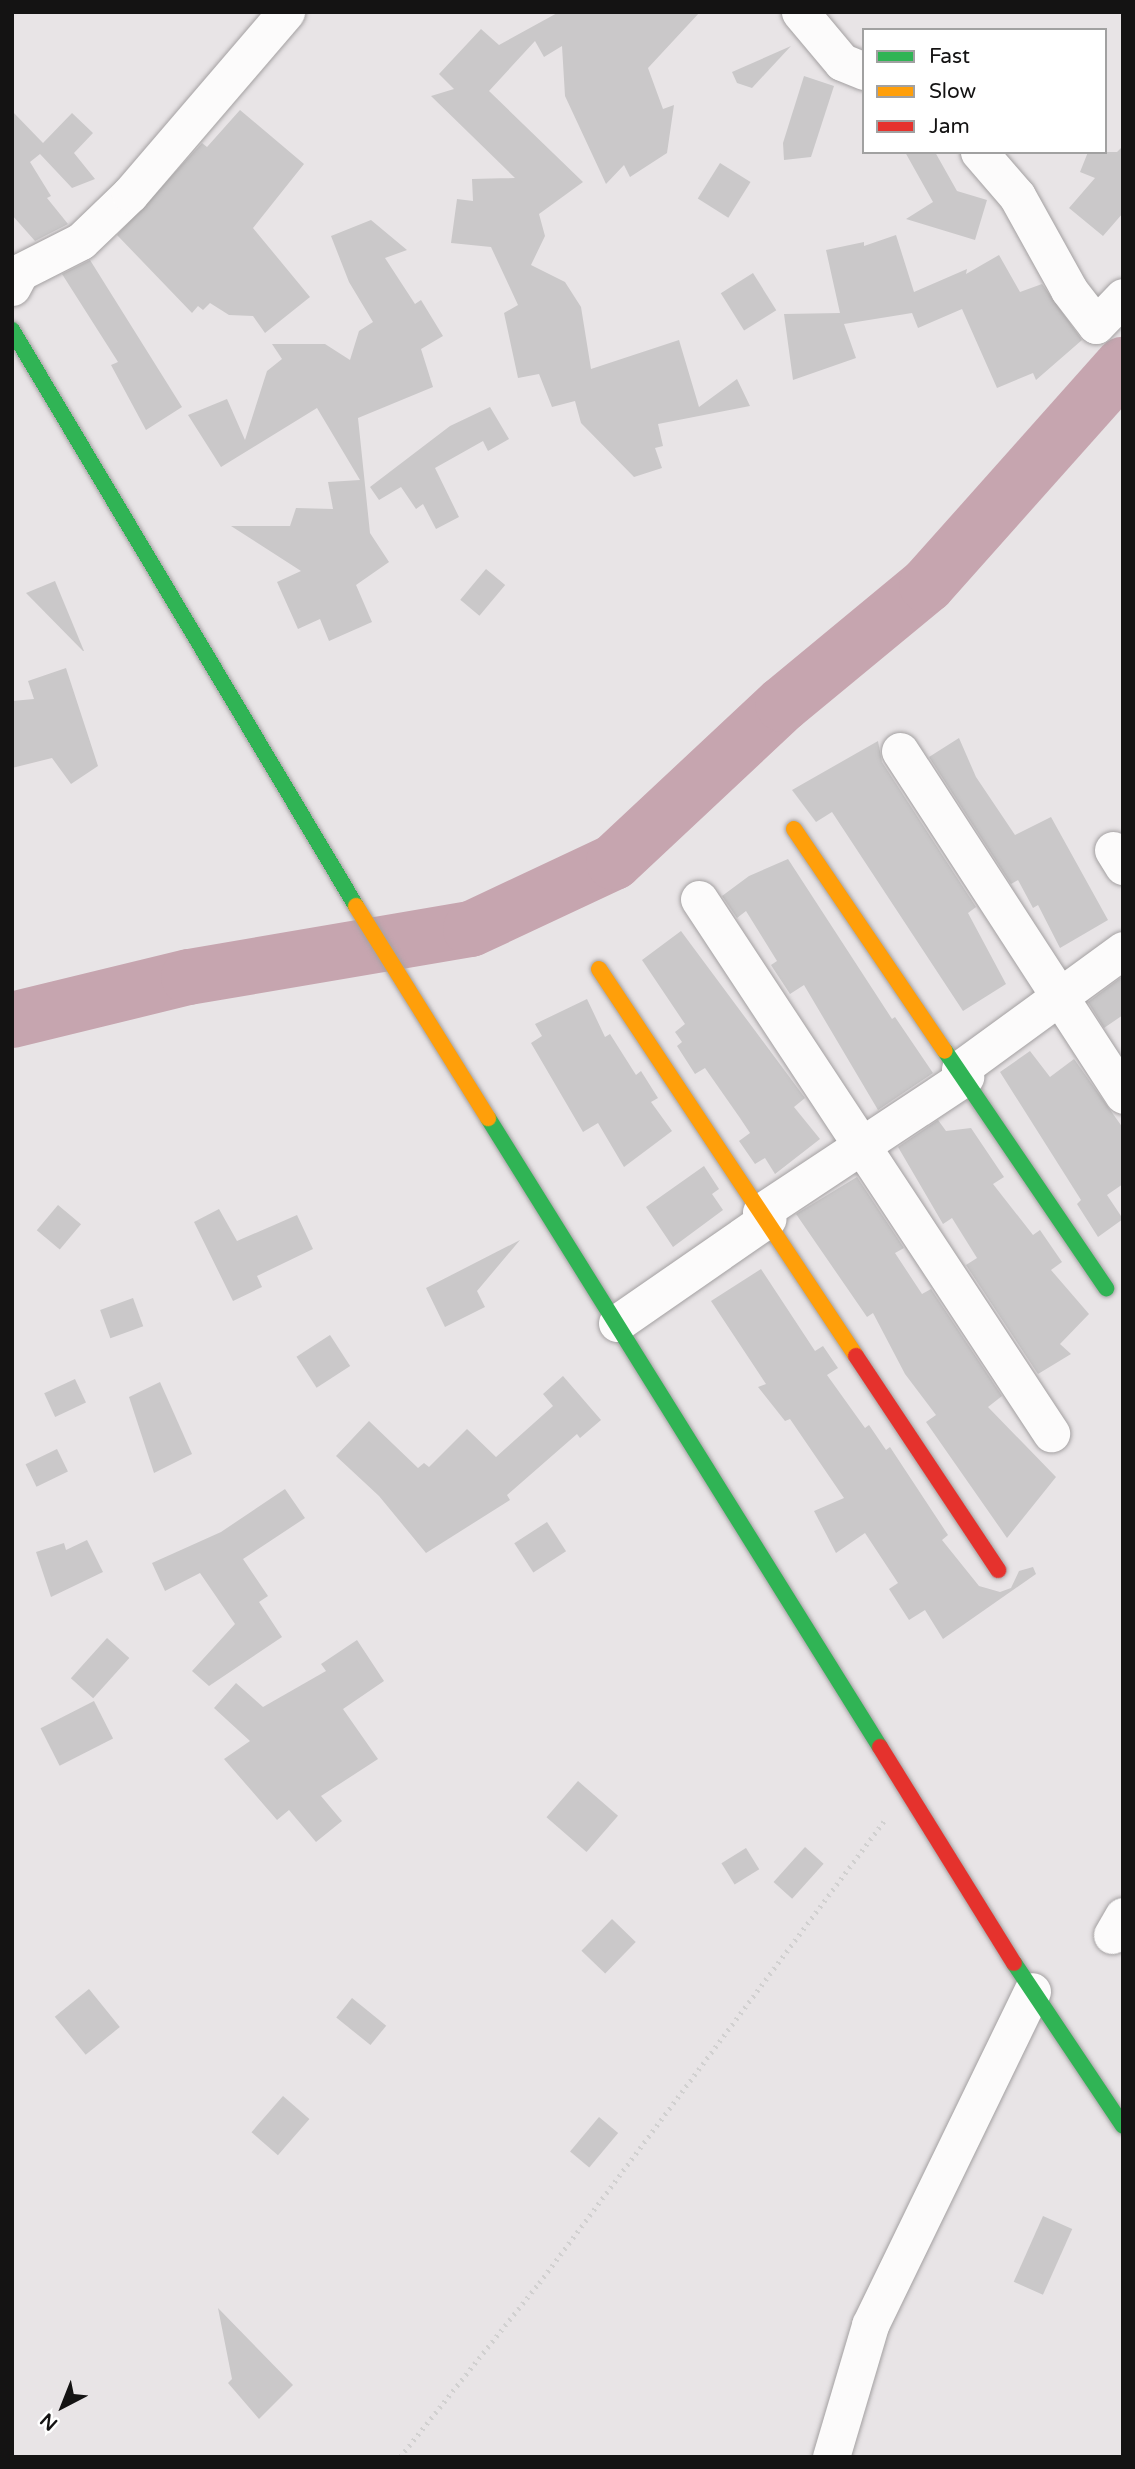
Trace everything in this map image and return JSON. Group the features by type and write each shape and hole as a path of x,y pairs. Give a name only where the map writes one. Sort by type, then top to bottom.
{"street":[{"path":"12,287 20,272 81,241 130,194 286,12"},
{"path":"800,12 842,62 862,70"},
{"path":"981,154 1017,196 1069,290 1096,325 1123,298"},
{"path":"12,330 308,829 1032,1991 1123,2126"},
{"path":"900,751 1123,1095"},
{"path":"793,829 962,1073 1106,1288"},
{"path":"699,899 1051,1433"},
{"path":"617,1323 962,1073 1059,996 1123,950"},
{"path":"599,969 998,1570"},
{"path":"831,2457 870,2325 1032,1991"}],"path":[{"path":"400,2457 539,2283 908,1789"}],"building":[{"path":"559,12 700,12 648,68 663,109 674,105 667,153 630,177 624,165 606,184 565,96 562,46 544,57 535,41 489,91 583,182 539,214 545,236 531,265 565,282 581,307 591,369 679,340 699,407 737,379 750,406 658,424 663,446 655,448 662,468 634,477 581,423 575,401 552,407 539,374 518,378 504,313 518,305 491,247 451,243 457,199 473,201 472,179 515,178 431,96 454,89 439,74 481,29 499,45"},
{"path":"791,46 752,88 737,83 732,72"},
{"path":"804,76 834,86 811,157 784,160 783,143"},
{"path":"240,110 304,164 253,228 310,297 265,333 253,316 229,315 210,303 203,310 198,306 192,313 117,235 202,143 207,147"},
{"path":"12,111 43,143 72,113 93,133 74,153 95,179 72,188 40,154 30,162 51,196 47,198 68,224 35,241 12,215"},
{"path":"1123,146 1123,213 1103,236 1069,208 1095,178 1080,172 1087,154 1117,152"},
{"path":"906,154 936,154 957,191 987,200 975,240 906,219 933,202"},
{"path":"720,163 751,182 728,218 698,199"},
{"path":"371,220 407,250 385,258 415,304 421,300 443,336 421,349 433,387 358,418 370,533 389,562 356,585 372,622 329,641 320,619 298,629 277,582 301,571 231,526 290,526 296,508 333,509 328,482 360,480 317,408 221,467 188,415 227,399 245,440 267,371 282,359 272,344 325,344 350,360 359,331 373,322 349,282 331,236"},
{"path":"896,235 914,292 967,269 966,274 999,255 1020,292 1042,284 1082,340 1036,380 1033,373 997,388 962,309 918,328 912,313 844,324 856,358 793,380 784,314 840,313 826,250 864,242 864,246"},
{"path":"90,260 182,407 146,430 111,365 118,362 62,274"},
{"path":"753,273 776,310 744,330 721,293"},
{"path":"490,407 509,439 488,451 483,441 435,468 459,517 436,529 423,504 416,509 401,487 379,500 370,487 450,426"},
{"path":"486,569 505,585 479,616 460,600"},
{"path":"55,581 84,651 26,593"},
{"path":"66,668 98,766 71,784 52,758 12,768 12,701 34,699 28,681"},
{"path":"959,738 976,777 1015,835 1051,817 1108,920 1060,948 1038,905 1033,908 1018,880 1011,884 929,757"},
{"path":"878,741 882,762 976,907 968,913 1006,984 963,1011 832,812 816,822 792,790"},
{"path":"788,859 892,1019 895,1017 933,1073 878,1110 804,985 790,994 771,965 777,961 746,911 737,918 722,896 749,876"},
{"path":"681,931 805,1098 794,1107 820,1139 775,1174 765,1158 755,1164 739,1141 750,1133 705,1068 695,1074 677,1046 682,1042 675,1032 685,1024 642,960"},
{"path":"1123,976 1123,1015 1104,1028 1088,1002"},
{"path":"587,999 605,1037 610,1034 636,1075 641,1071 658,1098 651,1102 672,1131 624,1167 598,1123 583,1132 531,1043 542,1036 535,1024"},
{"path":"1030,1051 1050,1077 1074,1059 1123,1128 1123,1184 1107,1195 1123,1219 1098,1237 1077,1204 1081,1200 1000,1072"},
{"path":"938,1120 946,1131 971,1128 1004,1177 993,1184 1033,1235 1040,1230 1062,1262 1051,1270 1089,1314 1060,1344 1071,1354 1038,1374 966,1265 977,1258 952,1218 943,1224 898,1147"},
{"path":"704,1166 719,1189 712,1194 723,1210 673,1247 646,1207"},
{"path":"857,1177 904,1248 895,1253 922,1294 931,1289 1002,1396 988,1407 1056,1477 1007,1538 926,1422 936,1415 905,1374 873,1313 867,1317 796,1214"},
{"path":"58,1205 81,1224 60,1250 37,1230"},
{"path":"219,1209 237,1241 297,1215 313,1249 257,1276 262,1287 233,1301 194,1222"},
{"path":"520,1240 477,1291 485,1307 445,1327 426,1288"},
{"path":"761,1269 815,1351 823,1346 838,1368 827,1375 865,1428 869,1425 886,1450 890,1447 948,1535 942,1540 979,1586 1000,1592 1011,1588 1019,1571 1033,1567 1036,1574 943,1639 925,1610 909,1620 889,1589 898,1583 865,1533 836,1553 814,1511 844,1498 790,1419 785,1421 758,1387 766,1384 711,1301"},
{"path":"133,1298 143,1326 110,1338 100,1310"},
{"path":"330,1335 350,1366 317,1388 296,1357"},
{"path":"563,1376 601,1420 580,1438 577,1434 507,1495 510,1500 426,1553 379,1496 336,1456 369,1421 418,1468 424,1463 429,1467 467,1429 496,1457 553,1406 543,1394"},
{"path":"75,1379 86,1403 55,1417 44,1393"},
{"path":"160,1382 192,1454 154,1473 129,1397"},
{"path":"57,1449 68,1471 37,1487 26,1464"},
{"path":"285,1489 305,1518 243,1559 268,1596 259,1602 282,1637 209,1686 192,1671 235,1624 200,1573 165,1591 152,1563 221,1532"},
{"path":"547,1522 566,1551 533,1573 514,1543"},
{"path":"87,1540 103,1572 51,1597 36,1552 64,1543 66,1550"},
{"path":"107,1638 129,1658 93,1698 71,1678"},
{"path":"357,1640 384,1681 343,1709 378,1759 321,1796 342,1821 316,1842 289,1810 277,1820 224,1759 250,1741 214,1708 236,1683 263,1707 326,1671 321,1664"},
{"path":"94,1701 113,1738 60,1766 41,1728"},
{"path":"578,1781 618,1816 587,1852 547,1817"},
{"path":"805,1847 824,1864 792,1899 774,1882"},
{"path":"746,1848 759,1869 735,1885 721,1863"},
{"path":"612,1919 636,1942 605,1974 581,1951"},
{"path":"89,1989 120,2027 86,2055 55,2017"},
{"path":"352,1998 386,2026 370,2045 336,2017"},
{"path":"283,2096 309,2119 278,2155 252,2132"},
{"path":"599,2117 618,2133 589,2168 570,2151"},
{"path":"1043,2216 1072,2229 1043,2295 1014,2282"},
{"path":"218,2308 293,2385 259,2419 228,2383 232,2379"}],"waterway":[{"path":"12,1020 189,977 471,929 614,862 783,704 927,585 1123,365"}],"traffic: fast":[{"path":"12,330 356,906"},
{"path":"945,1051 1106,1288"},
{"path":"488,1118 880,1747"},
{"path":"1014,1963 1123,2126"}],"traffic: slow":[{"path":"794,829 945,1051"},
{"path":"356,906 488,1118"},
{"path":"599,969 856,1356"}],"traffic: jam":[{"path":"856,1356 998,1570"},
{"path":"880,1747 1014,1963"}]}
